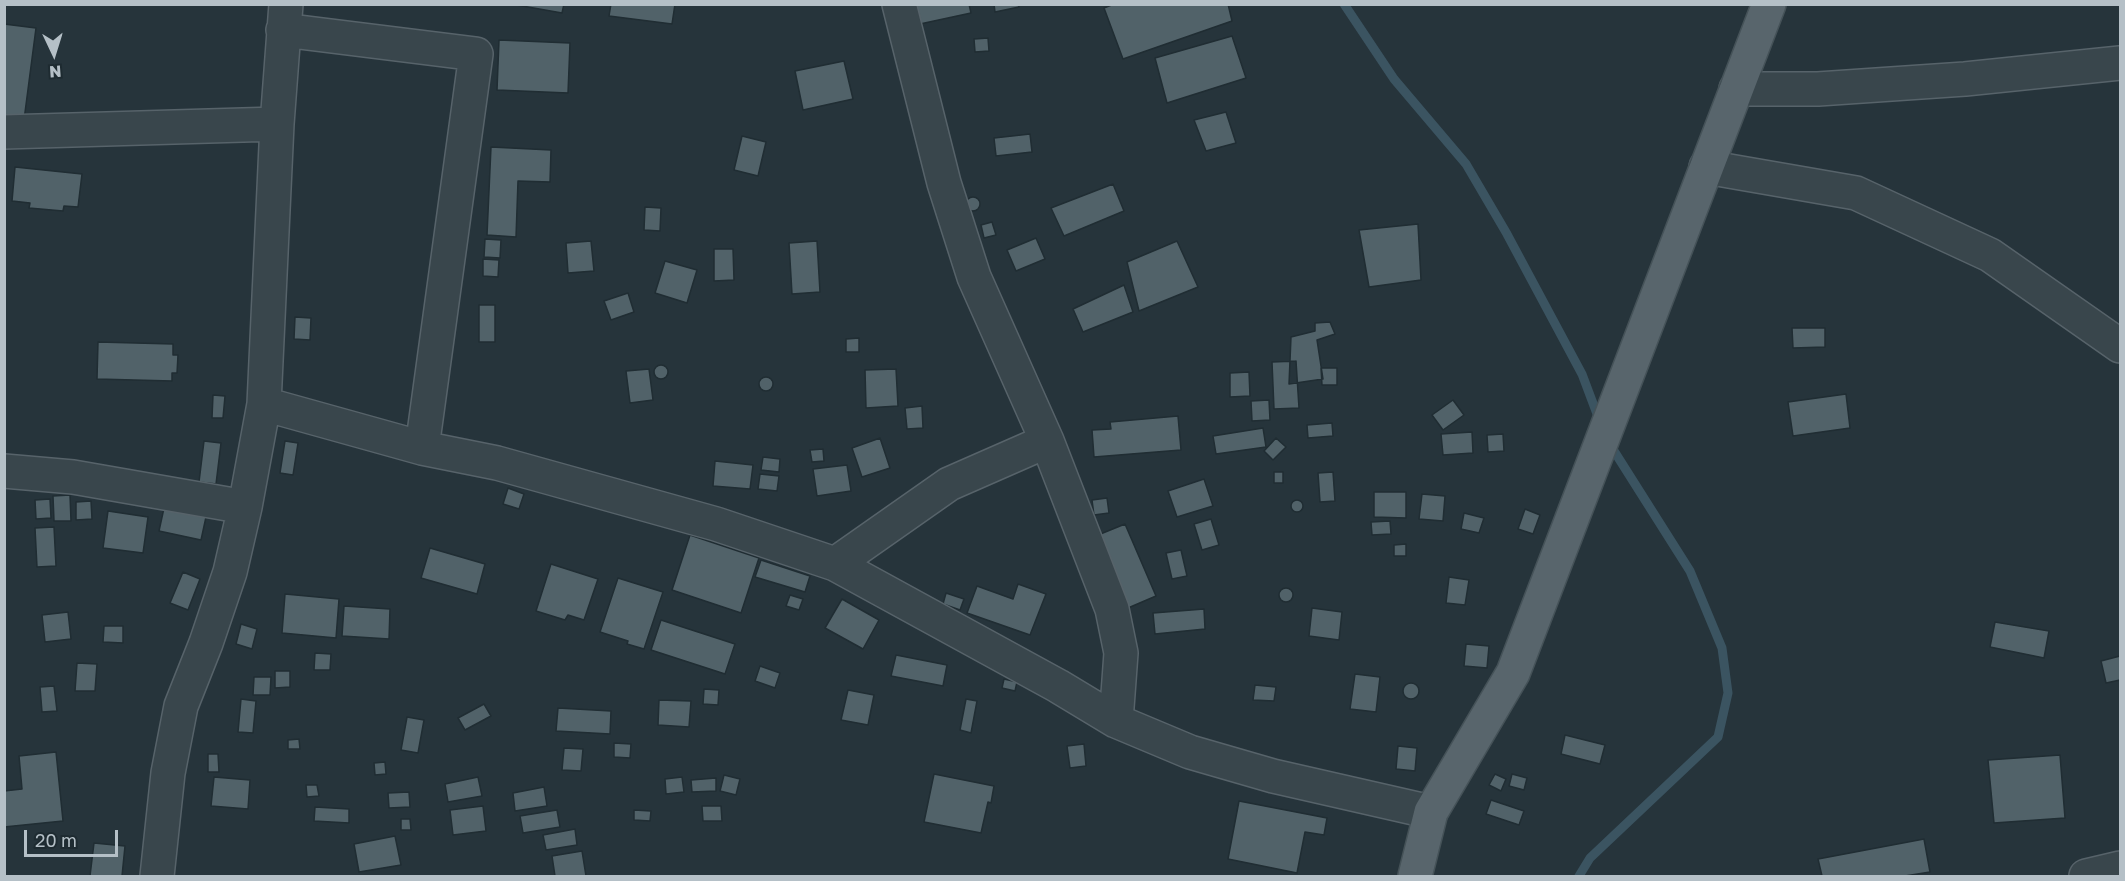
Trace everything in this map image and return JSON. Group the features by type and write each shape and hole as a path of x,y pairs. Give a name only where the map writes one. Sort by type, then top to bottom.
{"main road":[{"path":"1414,876 1431,812 1513,673 1769,4"}],"street":[{"path":"899,4 944,183 974,277 1047,441 1112,609 1121,653 1116,721"},
{"path":"157,876 168,772 181,706 206,643 230,572 245,507 264,404 284,17 476,54 422,448"},
{"path":"1736,89 1829,88 2121,63"},
{"path":"4,132 277,124"},
{"path":"1706,167 1856,193 1990,255 2121,346"},
{"path":"264,404 422,448 497,464 716,524 835,564 1058,686 1116,721 1190,752 1273,776 1431,812"},
{"path":"835,564 949,484 1047,441"},
{"path":"4,471 73,477 245,507"},
{"path":"2086,876 2121,868"}],"building":[{"path":"511,4 564,4 562,13"},
{"path":"611,4 675,4 672,24 609,16"},
{"path":"916,4 969,4 971,13 920,24"},
{"path":"994,4 1018,4 1019,7 995,12"},
{"path":"1114,4 1228,4 1232,21 1123,59 1104,8"},
{"path":"4,24 36,28 24,120 4,117"},
{"path":"1232,36 1246,78 1167,103 1155,58"},
{"path":"988,38 989,51 975,52 974,39"},
{"path":"499,40 570,43 568,93 497,90"},
{"path":"844,61 853,99 803,110 795,71"},
{"path":"1226,112 1236,143 1206,151 1194,120"},
{"path":"1030,134 1032,152 996,156 994,138"},
{"path":"742,136 766,142 758,176 734,170"},
{"path":"491,147 551,150 550,182 518,181 516,237 487,235"},
{"path":"15,167 82,174 78,207 64,206 63,211 29,208 30,203 12,201"},
{"path":"1113,184 1124,211 1064,236 1051,208"},
{"path":"970,197 976,197 980,204 976,211 970,211 966,207 966,201"},
{"path":"645,207 661,208 660,231 644,230"},
{"path":"992,222 996,235 984,238 981,225"},
{"path":"1418,224 1421,280 1369,287 1359,230"},
{"path":"1036,238 1045,259 1016,271 1007,250"},
{"path":"485,239 501,240 500,258 484,257"},
{"path":"591,241 594,271 568,273 566,243"},
{"path":"817,241 820,292 792,294 789,243"},
{"path":"1177,241 1198,287 1139,311 1127,262"},
{"path":"714,249 733,249 734,280 714,281"},
{"path":"483,259 499,260 498,277 483,276"},
{"path":"665,261 697,270 687,303 655,293"},
{"path":"1124,285 1133,312 1083,332 1073,309"},
{"path":"628,293 634,312 611,320 604,301"},
{"path":"479,305 495,305 495,342 479,342"},
{"path":"295,317 311,318 310,340 294,339"},
{"path":"1330,322 1335,334 1317,340 1323,379 1289,384 1291,337 1315,331 1315,323"},
{"path":"1792,328 1825,328 1825,347 1793,348"},
{"path":"859,338 859,352 846,352 846,339"},
{"path":"98,342 173,344 173,355 178,355 177,373 172,373 172,381 97,379"},
{"path":"1296,361 1299,408 1274,409 1272,362"},
{"path":"658,365 664,365 668,372 664,379 658,379 654,375 654,369"},
{"path":"1321,368 1337,368 1337,385 1322,385"},
{"path":"649,369 653,400 630,403 626,371"},
{"path":"896,369 898,406 866,408 865,370"},
{"path":"1249,372 1250,396 1230,397 1230,373"},
{"path":"763,377 769,377 773,384 769,391 763,391 759,387 759,381"},
{"path":"1846,394 1850,428 1793,436 1788,402"},
{"path":"213,395 225,396 223,418 212,418"},
{"path":"1269,400 1270,420 1252,421 1251,401"},
{"path":"1453,400 1464,415 1443,430 1432,415"},
{"path":"922,406 923,428 907,429 905,408"},
{"path":"1178,416 1181,450 1094,457 1092,430 1111,429 1110,422"},
{"path":"1332,423 1333,436 1308,438 1307,425"},
{"path":"1263,428 1266,447 1216,454 1213,436"},
{"path":"1472,432 1473,453 1443,455 1441,434"},
{"path":"1503,434 1504,451 1488,452 1487,435"},
{"path":"880,438 890,468 862,477 852,448"},
{"path":"1276,438 1286,447 1273,460 1264,451"},
{"path":"204,441 221,443 216,484 199,482"},
{"path":"285,441 298,443 293,475 280,473"},
{"path":"823,449 824,461 812,462 810,450"},
{"path":"763,457 780,459 779,472 761,470"},
{"path":"715,461 753,465 750,489 713,486"},
{"path":"847,465 851,491 817,496 813,469"},
{"path":"1274,472 1283,472 1283,483 1274,483"},
{"path":"1333,472 1335,501 1320,502 1318,473"},
{"path":"760,474 779,476 777,491 758,489"},
{"path":"1204,479 1213,506 1177,517 1168,491"},
{"path":"508,488 524,494 519,509 503,504"},
{"path":"1374,492 1406,492 1406,518 1374,517"},
{"path":"1422,494 1445,496 1443,521 1419,519"},
{"path":"70,495 71,521 54,521 53,496"},
{"path":"1107,498 1109,513 1094,515 1092,500"},
{"path":"50,499 51,518 36,519 35,500"},
{"path":"1299,500 1303,506 1299,512 1295,512 1291,504"},
{"path":"91,501 92,519 76,520 76,502"},
{"path":"164,508 206,517 201,540 159,531"},
{"path":"1525,509 1540,515 1533,534 1518,529"},
{"path":"108,511 148,517 143,553 103,548"},
{"path":"1464,513 1484,518 1479,533 1461,529"},
{"path":"1211,519 1219,545 1202,550 1194,524"},
{"path":"1390,521 1391,534 1372,535 1371,522"},
{"path":"1125,524 1156,596 1128,608 1098,535"},
{"path":"54,527 56,566 37,567 35,528"},
{"path":"690,535 759,558 741,613 672,590"},
{"path":"1406,544 1406,556 1394,556 1394,545"},
{"path":"430,548 485,564 477,594 421,578"},
{"path":"1181,550 1187,576 1172,579 1166,553"},
{"path":"761,560 810,576 805,592 755,577"},
{"path":"551,564 598,579 584,620 568,615 565,620 536,611"},
{"path":"183,572 200,579 188,610 170,603"},
{"path":"1449,577 1469,580 1465,605 1446,603"},
{"path":"618,578 663,592 644,649 600,632"},
{"path":"1018,584 1046,594 1030,635 967,613 977,586 1013,599"},
{"path":"1286,588 1291,590 1293,595 1291,600 1286,602 1281,600 1279,595 1281,590"},
{"path":"946,593 964,599 960,610 943,604"},
{"path":"285,594 339,599 336,638 282,633"},
{"path":"790,595 803,599 799,610 786,606"},
{"path":"842,599 879,620 863,649 825,628"},
{"path":"344,606 390,609 389,639 342,636"},
{"path":"1312,608 1342,612 1339,640 1309,636"},
{"path":"1204,609 1205,629 1155,634 1153,613"},
{"path":"68,612 71,639 45,642 42,615"},
{"path":"661,620 735,644 725,674 651,650"},
{"path":"1995,622 2049,631 2044,658 1990,647"},
{"path":"241,624 257,629 252,649 236,644"},
{"path":"104,626 123,626 123,643 103,642"},
{"path":"1466,644 1489,646 1487,668 1464,666"},
{"path":"315,653 331,654 330,670 314,670"},
{"path":"896,655 947,665 943,686 891,676"},
{"path":"2120,656 2120,680 2106,683 2101,661"},
{"path":"77,663 97,664 95,691 75,691"},
{"path":"760,666 780,673 775,688 755,681"},
{"path":"275,671 290,671 290,687 275,688"},
{"path":"1355,674 1380,677 1376,712 1350,709"},
{"path":"254,677 271,677 270,695 253,695"},
{"path":"1004,679 1017,682 1015,691 1002,688"},
{"path":"1411,683 1419,691 1411,699 1403,691"},
{"path":"1255,685 1276,687 1274,701 1253,700"},
{"path":"54,686 57,711 42,712 40,687"},
{"path":"704,689 719,690 718,705 703,704"},
{"path":"848,690 874,695 868,725 841,720"},
{"path":"241,699 256,701 253,733 238,732"},
{"path":"966,699 977,701 971,733 960,730"},
{"path":"659,700 691,701 689,727 658,725"},
{"path":"484,704 491,716 465,730 458,718"},
{"path":"558,708 611,711 610,734 556,731"},
{"path":"407,717 424,720 418,753 401,750"},
{"path":"1565,735 1605,745 1600,764 1561,754"},
{"path":"299,739 300,749 288,749 288,740"},
{"path":"614,743 631,744 630,758 614,757"},
{"path":"1084,744 1086,766 1070,768 1067,746"},
{"path":"1398,746 1417,748 1415,771 1396,769"},
{"path":"564,748 583,749 581,771 562,770"},
{"path":"56,752 63,821 4,827 4,791 22,789 19,756"},
{"path":"208,754 218,754 219,772 208,772"},
{"path":"2060,755 2065,818 1994,823 1988,760"},
{"path":"385,762 386,774 375,775 374,763"},
{"path":"934,774 994,786 981,833 924,822"},
{"path":"1495,774 1506,779 1501,791 1489,785"},
{"path":"1512,774 1527,778 1524,790 1509,786"},
{"path":"724,775 740,779 736,795 720,791"},
{"path":"214,777 250,780 248,809 211,806"},
{"path":"478,777 482,796 448,802 445,784"},
{"path":"682,777 684,792 666,794 665,779"},
{"path":"716,778 716,791 692,792 691,780"},
{"path":"306,785 317,785 319,796 307,797"},
{"path":"544,787 547,806 515,811 513,793"},
{"path":"409,792 410,807 389,808 388,793"},
{"path":"1491,800 1524,811 1519,825 1486,814"},
{"path":"1239,801 1327,818 1324,835 1305,832 1297,873 1228,859"},
{"path":"483,806 486,831 453,835 450,810"},
{"path":"702,806 721,806 722,821 703,821"},
{"path":"315,807 349,809 349,823 314,821"},
{"path":"557,810 560,827 523,833 520,816"},
{"path":"634,810 651,811 650,821 634,820"},
{"path":"401,819 410,819 411,830 401,830"},
{"path":"575,829 577,845 546,850 543,835"},
{"path":"395,836 401,865 359,872 354,844"},
{"path":"1924,839 1930,872 1905,876 1822,876 1818,859"},
{"path":"94,843 125,846 122,876 90,876"},
{"path":"582,851 586,876 555,876 552,856"}],"waterway":[{"path":"1344,4 1394,79 1466,164 1507,234 1582,374 1600,422"},
{"path":"1579,876 1590,858 1718,737 1728,693 1722,648 1690,571 1609,443"}]}
